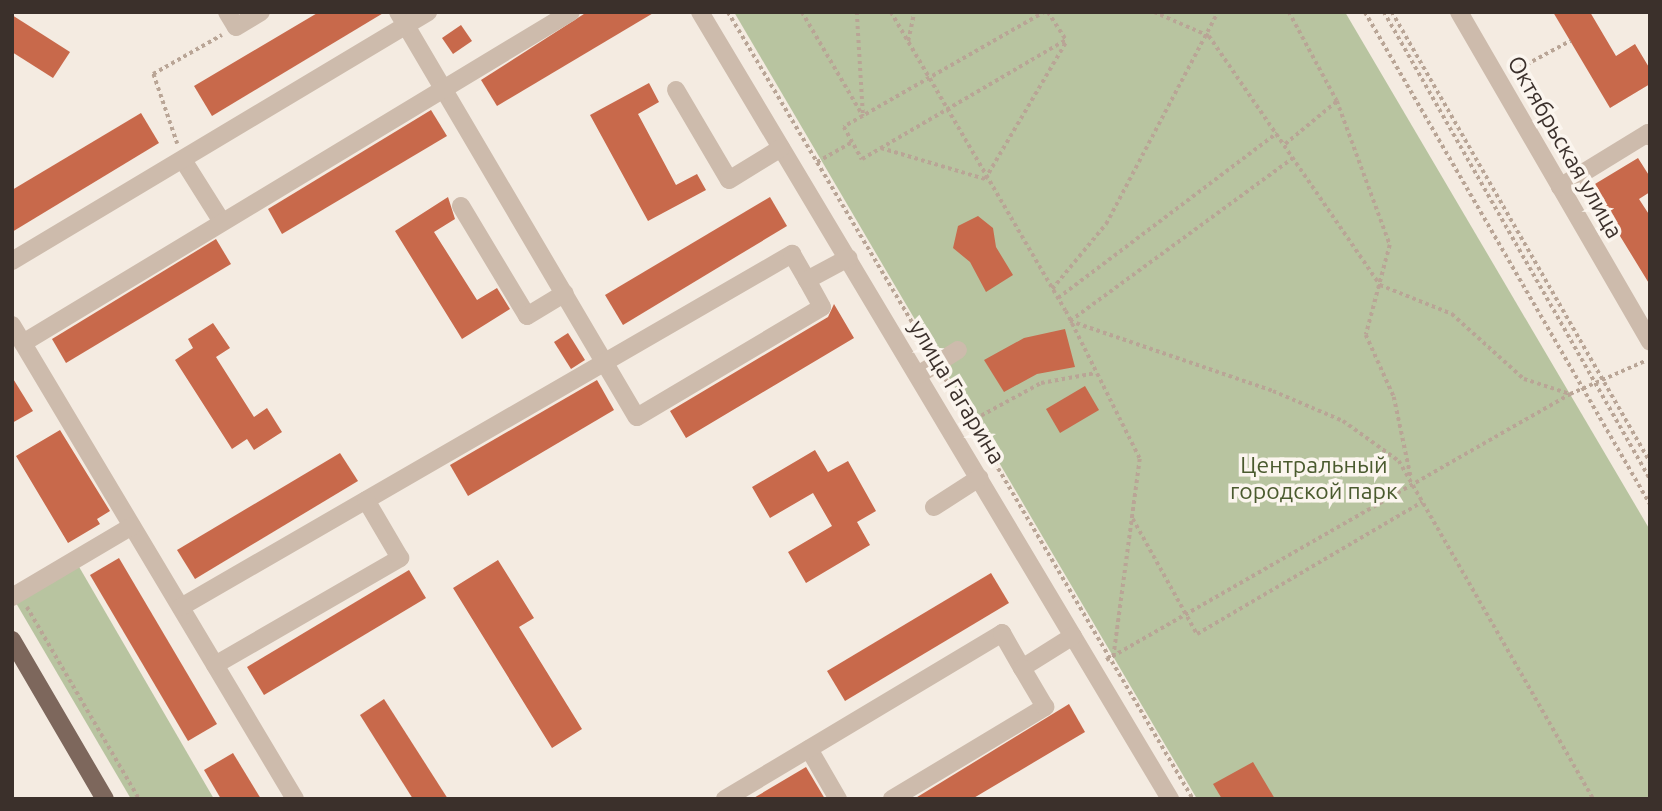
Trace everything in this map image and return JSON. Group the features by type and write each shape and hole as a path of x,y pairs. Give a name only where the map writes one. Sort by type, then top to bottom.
{"main road":[{"path":"14,646 106,799"}],"street":[{"path":"232,20 261,12"},
{"path":"12,261 183,160 288,106 402,19 428,12"},
{"path":"23,343 571,12"},
{"name":"улица Гагарина","path":"700,12 1170,799"},
{"name":"Октябрьская улица","path":"1459,12 1650,342"},
{"path":"181,607 606,362 792,254 822,307 637,417 606,362 402,19"},
{"path":"676,90 729,180 780,148"},
{"path":"1560,187 1648,133 1650,137"},
{"path":"183,160 222,222"},
{"path":"461,206 527,316 565,293"},
{"path":"807,280 848,258"},
{"path":"12,325 295,799"},
{"path":"918,375 958,350"},
{"path":"934,507 979,478"},
{"path":"215,665 400,558 366,500"},
{"path":"16,595 45,568 132,526"},
{"path":"725,799 1002,634 1045,707 892,799"},
{"path":"1022,668 1073,636"},
{"path":"809,749 838,799"}],"path":[{"path":"728,12 1112,656 1193,799"},
{"path":"802,12 863,116"},
{"path":"857,12 863,116"},
{"path":"891,12 985,179 1058,298 1140,459 1112,656"},
{"path":"908,41 914,12"},
{"path":"1046,12 1066,40 862,159 844,127 1046,12"},
{"path":"1154,12 1209,36 1380,285 1452,314 1524,379 1570,394"},
{"path":"1052,289 1105,224 1209,36 1218,12"},
{"path":"1289,12 1337,101 1390,245 1366,335 1394,397 1412,484"},
{"path":"1365,12 1650,504"},
{"path":"1384,12 1650,479"},
{"path":"1392,12 1650,462"},
{"path":"183,160 153,74 232,20"},
{"path":"985,179 1066,40"},
{"path":"1514,71 1570,41"},
{"path":"1285,144 1337,101"},
{"path":"1058,298 1278,133"},
{"path":"797,174 852,142"},
{"path":"881,148 985,179"},
{"path":"1070,321 1294,157"},
{"path":"1070,321 1273,391 1343,421 1399,461 1593,799"},
{"path":"1092,667 1570,394 1646,361"},
{"path":"975,419 1041,383 1096,373"},
{"path":"1132,517 1197,634 1422,502"},
{"path":"16,595 139,799"}],"green space":[{"name":"Центральный городской парк","path":"734,12 1345,12 1650,530 1650,799 1197,799"},
{"path":"78,565 214,799 131,799 16,603"}],"building":[{"path":"319,12 385,12 212,116 194,86"},
{"path":"587,12 655,12 497,106 481,80"},
{"path":"1553,12 1590,12 1616,56 1635,44 1650,69 1650,84 1610,108"},
{"path":"12,15 70,52 53,78 12,52"},
{"path":"461,25 472,41 453,54 442,38"},
{"path":"649,83 659,102 638,114 676,185 697,174 706,190 648,221 590,115"},
{"path":"431,110 447,136 282,234 268,209"},
{"path":"141,113 159,143 12,232 12,190"},
{"path":"1638,158 1650,177 1650,192 1639,199 1650,216 1650,285 1590,187"},
{"path":"448,197 455,219 434,232 477,300 497,288 510,309 462,339 395,231"},
{"path":"770,197 787,226 623,325 605,295"},
{"path":"978,216 993,228 996,247 1013,275 986,292 970,262 953,248 958,226"},
{"path":"216,239 231,264 66,363 52,339"},
{"path":"834,304 854,338 686,438 670,411 828,317"},
{"path":"213,323 230,348 216,357 254,417 267,408 282,432 254,450 247,439 232,449 175,360 193,348 188,339"},
{"path":"1065,329 1075,367 1037,374 1004,392 984,360 1024,338"},
{"path":"568,333 585,360 571,369 554,342"},
{"path":"12,377 33,411 12,423"},
{"path":"597,380 614,410 468,496 450,465"},
{"path":"1085,386 1099,410 1060,433 1046,409"},
{"path":"60,430 110,511 97,519 100,524 68,543 16,456"},
{"path":"815,450 828,472 848,461 876,511 857,522 870,545 806,583 788,552 832,526 813,493 770,518 752,487"},
{"path":"340,453 358,481 195,579 177,550"},
{"path":"119,558 217,724 188,741 90,575"},
{"path":"498,560 534,618 519,627 582,729 552,748 453,588"},
{"path":"409,570 426,598 264,695 247,667"},
{"path":"991,573 1009,603 845,701 827,671"},
{"path":"384,699 448,799 413,799 360,715"},
{"path":"1069,704 1085,732 972,799 914,799"},
{"path":"233,753 261,799 221,799 204,770"},
{"path":"1253,762 1275,799 1222,799 1213,784"},
{"path":"806,767 825,799 752,799"}]}
